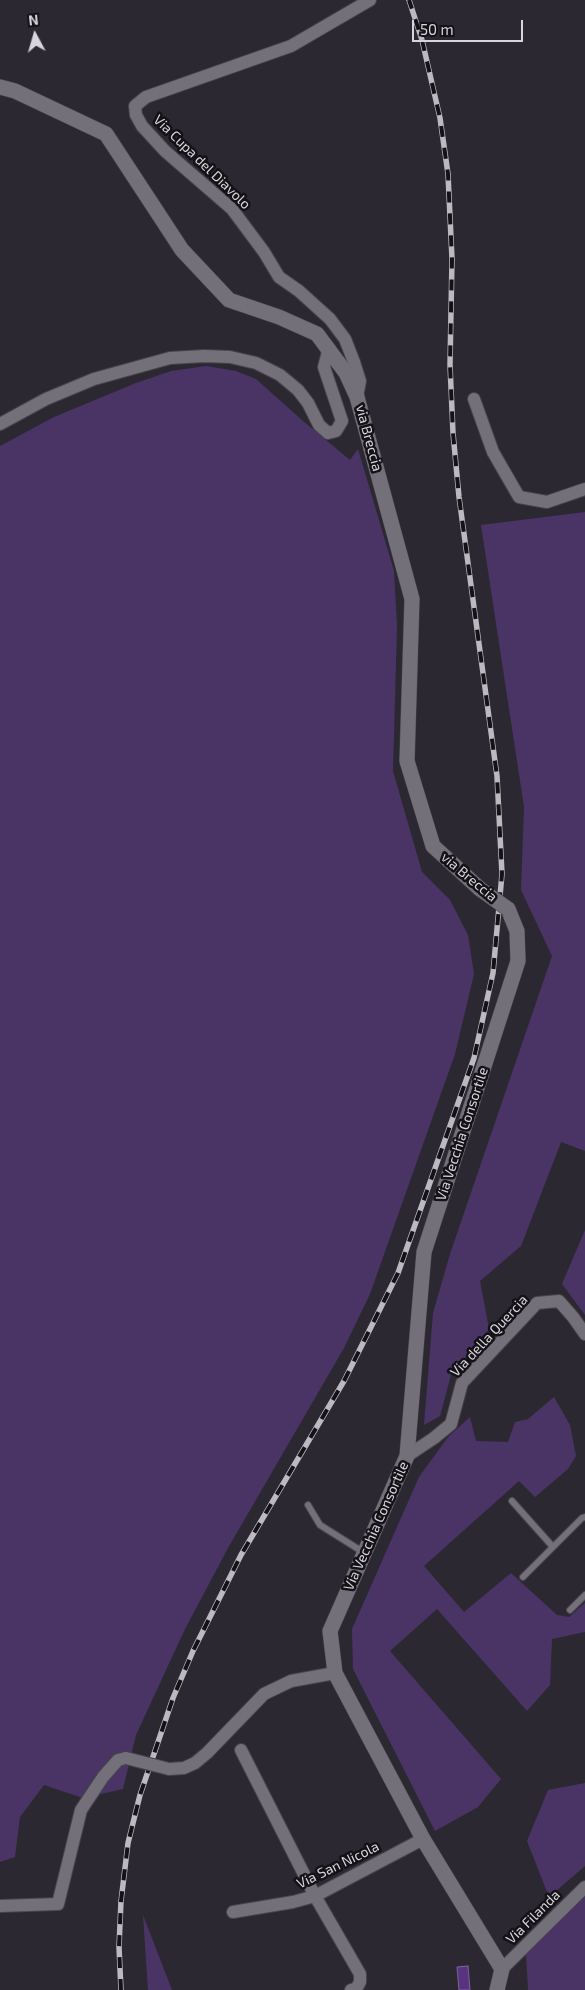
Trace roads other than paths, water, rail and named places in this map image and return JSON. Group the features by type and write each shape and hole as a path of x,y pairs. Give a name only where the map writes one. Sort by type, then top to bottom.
{"street":[{"name":"Via Cupa del Diavolo","path":"357,397 360,382 345,339 335,326 299,291 279,277 264,252 232,209 165,151 142,126 136,115 135,106 146,97 292,46 370,0"},
{"path":"0,87 15,91 106,134 182,250 229,300 278,317 317,334 329,348"},
{"name":"via Breccia","path":"329,348 346,373 357,397 412,599 407,761 432,846 480,889 508,909 517,931 518,961"},
{"name":"via Breccia","path":"0,424 46,399 94,379 170,358 204,356 230,357 256,363 280,375 298,390 308,403 319,425 328,433 336,430 342,421 324,367 329,348"},
{"path":"474,399 493,452 519,497 547,502 585,489"},
{"name":"Via Vecchia Consortile","path":"502,1969 423,1839 335,1673 330,1631 407,1456 424,1252 518,961"},
{"name":"Via della Quercia","path":"407,1456 451,1424 462,1383 537,1303 559,1301 585,1334"},
{"path":"0,1906 58,1904 80,1810 103,1777 118,1760 126,1758 169,1769 184,1768 195,1763 207,1753 264,1694 291,1681 335,1673"},
{"path":"241,1750 315,1896 360,1974 360,1982 356,1989 351,1990"},
{"name":"Via San Nicola","path":"233,1912 293,1902 315,1896 423,1839"},
{"name":"Via Filanda","path":"502,1969 585,1887"},
{"path":"497,1990 502,1969"}],"lane":[{"path":"512,1501 553,1547"},
{"path":"308,1505 320,1525 364,1553"},
{"path":"523,1577 585,1517"},
{"path":"570,1610 585,1596"},
{"path":"502,1969 503,1990"}],"railway":[{"path":"121,1990 119,1947 121,1901 128,1843 140,1795 173,1698 193,1651 241,1555 344,1381 398,1273 474,1058 493,973 502,874 497,776 459,497 453,433 450,365 452,259 448,174 440,118 422,40 409,0"}]}
